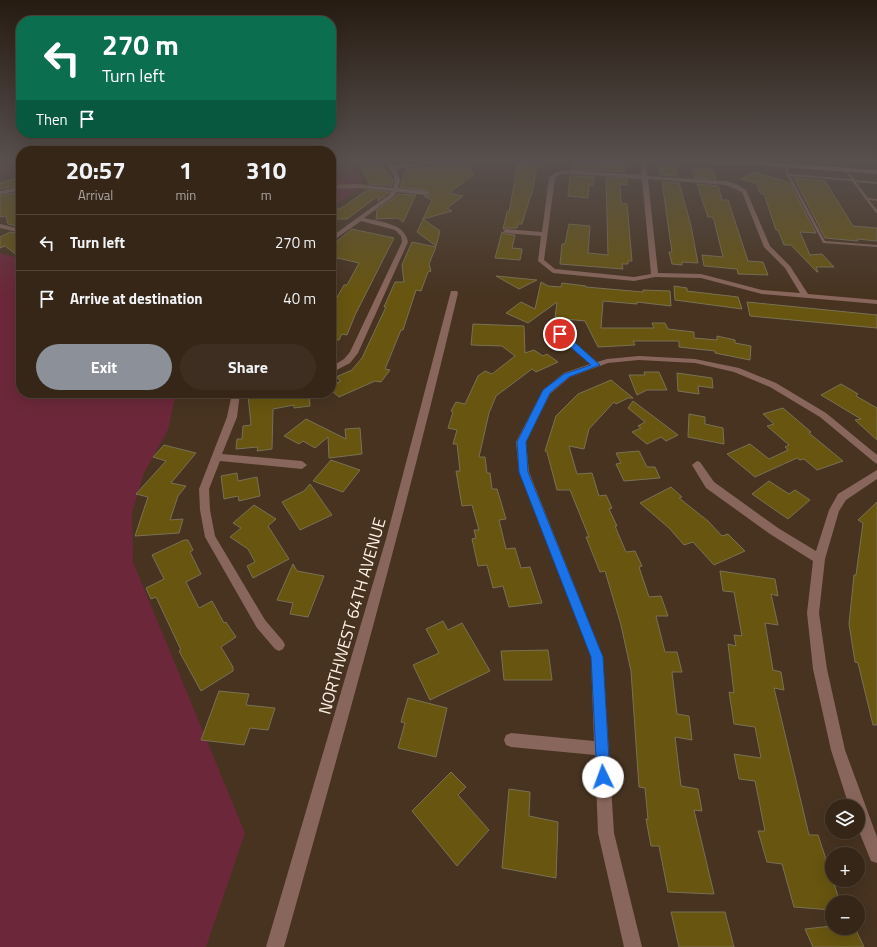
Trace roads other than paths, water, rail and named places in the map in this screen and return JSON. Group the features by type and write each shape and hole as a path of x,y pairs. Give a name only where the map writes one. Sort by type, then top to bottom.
{"street":[{"path":"336,236 380,204"},
{"path":"548,204 541,261 553,271 634,279 655,275 702,276 762,292 877,302"},
{"path":"648,204 655,275"},
{"path":"749,204 767,248 788,267 805,296"},
{"path":"336,367 347,361 354,352 405,242 404,235 397,229 360,219"},
{"path":"0,226 16,230"},
{"path":"506,231 544,234"},
{"name":"NORTHWEST 64TH AVENUE","path":"276,947 430,400 454,293"},
{"path":"560,334 596,365"},
{"path":"633,947 606,833 597,657 524,472 521,442 546,392 566,375 607,361 639,358 670,358 695,361 736,370 773,385 823,415 877,460"},
{"path":"235,398 232,417 204,489 205,510 210,537 261,624 279,645"},
{"path":"217,457 302,465"},
{"path":"697,465 710,485 774,532 820,560"},
{"path":"855,799 838,750 820,669 813,613 820,560 834,510 842,497 877,474"},
{"path":"511,740 602,749"},
{"path":"865,826 877,855"}],"lane":[{"path":"804,204 824,242 877,246"}]}
